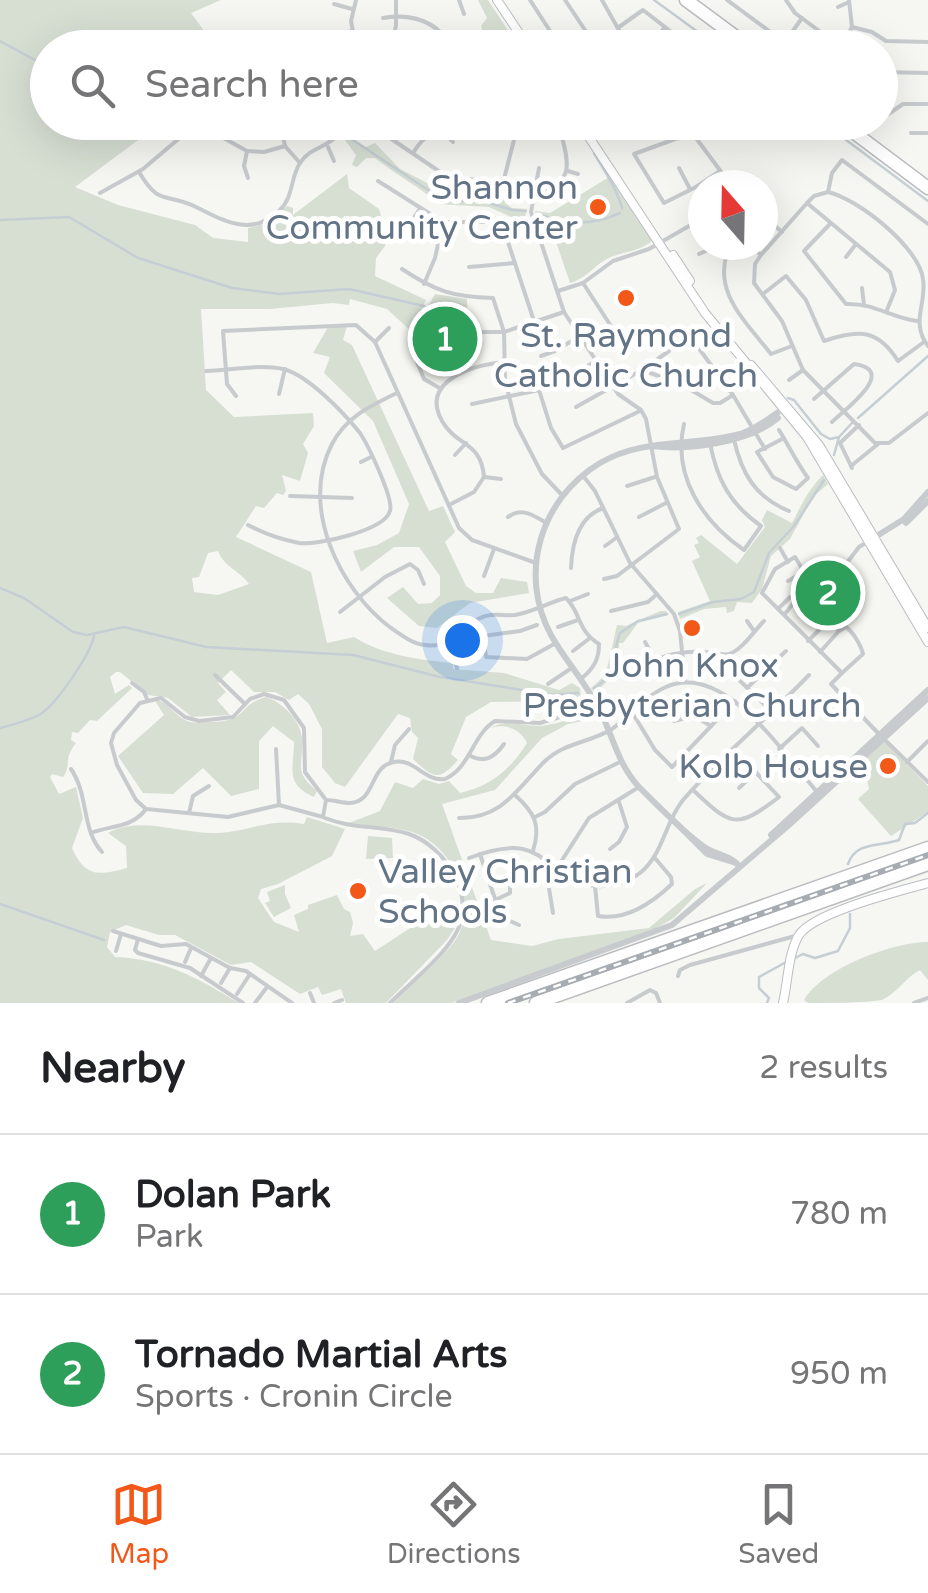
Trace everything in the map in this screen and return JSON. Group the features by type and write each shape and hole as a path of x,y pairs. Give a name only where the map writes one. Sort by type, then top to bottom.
{"highway":[{"path":"674,0 714,30"},
{"path":"686,0 727,30"},
{"path":"864,140 928,188"},
{"path":"878,140 928,177"},
{"path":"820,886 928,839"},
{"path":"488,1003 928,848"},
{"path":"536,1003 889,878 928,868"}],"main road":[{"path":"500,0 520,30"},
{"path":"594,140 736,348 781,408 819,445 928,642"},
{"path":"871,538 925,616 928,628"},
{"path":"783,1003 800,934 812,923 865,901 928,883"}],"street":[{"path":"353,30 356,0"},
{"path":"395,30 396,0"},
{"path":"459,0 464,14"},
{"path":"530,0 549,30"},
{"path":"565,0 585,30"},
{"path":"602,0 621,30"},
{"path":"727,0 768,30"},
{"path":"786,0 819,30"},
{"path":"838,6 849,1 850,30"},
{"path":"334,4 352,10"},
{"path":"619,27 643,10 669,30"},
{"path":"383,18 397,16 428,22 440,30"},
{"path":"794,30 802,18"},
{"path":"852,27 864,30"},
{"path":"898,41 928,42"},
{"path":"898,72 928,73"},
{"path":"898,107 928,104"},
{"path":"911,133 928,133"},
{"path":"100,193 139,172 175,140"},
{"path":"228,140 248,151 264,152 285,146"},
{"path":"284,140 300,163"},
{"path":"139,172 160,198 190,204 226,223 242,226 262,222 280,210 292,192 300,163 334,140"},
{"path":"394,140 446,176 533,188 554,187 568,171 563,140"},
{"path":"412,154 422,140"},
{"path":"504,183 514,140"},
{"path":"672,140 634,154 664,202 688,191"},
{"path":"698,140 720,170"},
{"path":"328,145 334,160"},
{"path":"248,151 244,166 248,178"},
{"path":"828,192 832,173 842,160 928,224"},
{"path":"539,168 531,212 564,312 613,388 641,410 651,430 657,477 679,529 616,576 604,579"},
{"path":"679,168 688,186"},
{"path":"568,171 578,174"},
{"path":"378,181 443,222 475,221 504,230 535,324"},
{"path":"763,294 786,276 806,300 824,341 845,334 874,337 886,343 898,361 926,344 917,321 926,278 910,248 840,195 828,192 814,196 778,236"},
{"path":"807,203 890,272 895,290 887,310"},
{"path":"411,222 419,210"},
{"path":"474,235 475,221"},
{"path":"424,284 443,222"},
{"path":"830,225 804,252 846,304 864,304 917,321"},
{"path":"558,291 688,227"},
{"path":"778,229 782,232"},
{"path":"846,257 856,244"},
{"path":"727,260 722,276 730,301 771,354 792,346"},
{"path":"759,260 753,274 782,321 803,370 878,444"},
{"path":"469,267 515,262"},
{"path":"402,269 424,284 464,297 494,298 504,332 508,396 516,424 542,474 562,495"},
{"path":"582,282 620,340"},
{"path":"862,288 864,304"},
{"path":"483,332 504,332 564,312"},
{"path":"236,396 227,384 223,331 356,325 375,342 460,528 472,540 536,563"},
{"path":"375,342 389,328"},
{"path":"541,356 580,336"},
{"path":"692,338 765,449"},
{"path":"648,370 669,351"},
{"path":"472,404 539,390 596,361"},
{"path":"417,362 424,379 440,389"},
{"path":"448,505 474,492 484,478 479,456 440,419 440,389 460,373 482,364 505,362"},
{"path":"814,399 854,364 869,371 869,388 832,422"},
{"path":"279,394 284,369"},
{"path":"206,371 284,369 308,382 361,434 390,498 390,515 367,532 300,542 248,525"},
{"path":"576,407 636,372 648,370 713,403 733,395"},
{"path":"789,380 803,370"},
{"path":"681,384 684,376"},
{"path":"539,390 563,450 641,410"},
{"path":"397,393 348,422 327,456 321,498 328,538 340,568 358,596 386,624 413,642 433,646 449,642 486,615 513,615 588,594"},
{"path":"738,864 704,847 639,787 620,762 595,702 556,644 540,608 536,563 545,522 562,495 583,475 615,456 651,446 733,438 755,431 782,414 781,408"},
{"path":"858,424 840,442 852,467 878,444 889,444 928,414"},
{"path":"505,428 516,424"},
{"path":"684,424 684,470 700,507 714,526 744,550 761,526 726,494 709,440"},
{"path":"779,430 784,438 808,478 796,488 784,485 764,466 757,452 784,438"},
{"path":"733,438 741,467 755,490 789,512"},
{"path":"455,455 466,443"},
{"path":"361,462 371,457"},
{"path":"583,475 595,490 630,563 678,622 684,682"},
{"path":"626,486 657,477"},
{"path":"484,478 501,479"},
{"path":"815,584 846,564 878,532 899,524 928,492"},
{"path":"290,496 352,498"},
{"path":"639,517 666,503"},
{"path":"858,549 871,538 904,525 927,506"},
{"path":"571,568 581,524 588,515 603,508"},
{"path":"508,517 518,511 545,522"},
{"path":"605,546 616,538"},
{"path":"780,548 788,562"},
{"path":"484,576 494,549"},
{"path":"839,632 815,584 796,557 776,569 762,593 842,673"},
{"path":"340,612 358,596 410,564 418,570 424,584"},
{"path":"788,581 804,572"},
{"path":"612,610 648,602 658,593"},
{"path":"778,609 790,598 796,599 784,614"},
{"path":"568,599 582,632 599,644 592,670 580,679"},
{"path":"812,610 825,603"},
{"path":"558,627 578,620"},
{"path":"747,621 754,631"},
{"path":"629,673 654,658 705,652 726,655 764,622"},
{"path":"537,625 483,636 486,657 527,659 556,644"},
{"path":"820,652 839,632 846,627 850,630 862,654 831,684 928,782"},
{"path":"808,640 820,630"},
{"path":"573,651 590,638"},
{"path":"449,642 457,668"},
{"path":"644,642 654,658"},
{"path":"749,686 786,651"},
{"path":"726,655 728,669 773,712"},
{"path":"548,684 573,667"},
{"path":"216,675 244,704"},
{"path":"470,858 506,847 533,851 572,879 595,886 630,879 654,858 671,818 693,790 810,675"},
{"path":"459,818 494,811 515,796 553,754 608,731 666,687 684,682 711,686 735,701 818,793"},
{"path":"132,683 148,699 165,700 184,717 199,721 232,717 254,697 280,697 306,734 305,772 326,800 349,803 368,793 379,770 391,762 407,762 428,778 442,780 455,774 483,730 496,720 540,723 595,702"},
{"path":"459,1003 665,928 842,774 928,690"},
{"path":"818,793 846,763 928,698"},
{"path":"148,699 118,727 111,742 117,765 136,800 146,809 228,816 279,805 347,826 397,831 420,838 444,858 457,881 461,912 456,934 390,1003"},
{"path":"632,712 654,750 672,767 735,701"},
{"path":"674,721 694,716 711,726"},
{"path":"779,749 802,728 818,746"},
{"path":"391,762 395,744 409,729"},
{"path":"907,762 928,741"},
{"path":"470,756 492,757 504,744"},
{"path":"922,746 928,752"},
{"path":"693,790 733,822 744,821 779,797 733,748"},
{"path":"276,749 279,805"},
{"path":"535,817 575,784 620,762"},
{"path":"842,774 846,763"},
{"path":"72,769 91,833 102,852"},
{"path":"739,788 756,772"},
{"path":"190,812 193,796 209,786"},
{"path":"553,913 550,877 584,824 639,787"},
{"path":"515,796 535,817 538,834 533,851"},
{"path":"323,818 326,800"},
{"path":"610,849 620,842 626,826 619,802"},
{"path":"91,833 112,825 127,825 138,820 146,809"},
{"path":"480,854 504,920 519,925"},
{"path":"595,886 598,916 606,918 635,911 672,884 671,877 654,858"},
{"path":"496,900 510,893 510,879"},
{"path":"114,931 169,946 186,944 230,968 250,974 287,1002"},
{"path":"116,952 122,934"},
{"path":"678,976 680,970 690,965 800,934"},
{"path":"138,939 138,953 190,968 242,1003"},
{"path":"166,958 169,946"},
{"path":"185,962 192,947"},
{"path":"201,976 212,958"},
{"path":"222,983 230,968"},
{"path":"237,994 250,974"},
{"path":"255,1003 268,986"},
{"path":"627,1003 650,990 660,1003"},
{"path":"310,993 314,1003"},
{"path":"914,1003 928,998"},
{"path":"334,1003 342,1000"}],"shaded area":[{"path":"0,0 221,0 191,13 204,30 30,30 30,140 138,140 75,187 118,205 195,225 213,238 248,242 248,228 264,224 287,206 293,208 293,215 347,174 349,188 379,209 386,233 385,246 376,258 375,276 426,300 411,331 387,309 350,299 349,305 201,309 206,390 234,417 313,413 314,426 303,444 308,453 300,481 282,475 286,491 283,495 277,493 264,508 256,506 236,537 311,572 327,643 354,637 389,652 453,663 453,669 504,673 559,690 572,683 580,688 578,701 491,702 466,717 451,754 458,760 446,772 436,775 413,759 418,738 412,732 410,718 398,714 345,787 335,783 322,767 322,729 309,704 298,694 289,700 275,692 254,692 231,670 218,683 226,692 217,700 230,715 192,717 168,698 148,695 120,672 110,677 115,694 129,685 132,688 97,721 90,720 78,733 72,732 71,740 76,743 66,773 63,777 50,777 59,794 76,787 83,818 72,848 87,869 100,873 127,868 126,846 108,833 120,828 146,825 216,833 280,823 304,824 307,817 345,829 332,856 261,889 258,898 274,922 299,932 294,915 308,909 308,905 337,895 350,912 350,936 363,934 375,951 427,917 455,928 386,1003 346,1003 341,989 322,995 318,987 300,994 251,962 231,965 175,935 159,935 126,925 110,932 107,947 115,957 180,971 239,1003 0,1003","holes":["218,551 249,584 218,595 194,592 192,578 199,577 208,553"]},
{"path":"478,0 488,0 508,30 482,30 487,18"},
{"path":"345,140 366,147 375,143 400,169 435,187 442,197 505,197 505,203 512,208 527,209 525,218 511,217 489,207 438,204 375,158 366,158 357,167 352,165 356,155"},
{"path":"611,176 652,241 605,260 570,283 549,221 542,218 537,222 535,211 550,213"},
{"path":"435,294 467,299 469,366 447,377 415,330"},
{"path":"347,326 343,340 352,345 429,511 443,506 455,532 445,542 466,586 476,593 493,593 501,578 527,582 529,593 470,603 437,628 419,626 387,598 403,587 418,604 432,603 440,595 440,576 419,547 394,547 361,572 353,551 377,545 399,533 409,504 373,421 324,373 330,357 313,353 328,327"},
{"path":"823,475 828,484 813,497 790,539 771,556 762,589 752,603 737,602 734,611 727,613 726,607 704,609 680,619 678,612 710,601 692,561 700,557 694,545 699,543 696,538 701,535 737,564 765,527 762,520 767,510 792,523"},
{"path":"660,611 668,615 638,623 619,643 614,671 595,694 591,688 608,665 617,625 626,626"},
{"path":"266,697 284,707 298,725 302,772 317,791 314,797 294,781 294,742 273,726 259,741 259,789 231,796 203,768 173,794 143,793 118,756 164,715 154,699 187,721 199,723 232,719"},
{"path":"588,715 597,718 568,724 542,738 495,790 442,804 491,940 532,946 649,928 707,883 674,918 642,936 452,1003 393,1003 454,942 462,927 463,894 450,862 426,839 404,830 349,823 380,811 395,782 413,788 423,779 439,784 449,781 460,793 490,781 507,769 527,743 512,728 490,728 504,723 547,725"},
{"path":"883,740 928,786 928,812 891,836 858,799 869,789 867,779 855,765"},
{"path":"368,836 392,838 393,858 366,859"},
{"path":"285,885 291,908 274,917 265,903 270,901 267,892"},
{"path":"928,942 928,980 920,970 882,1000 804,1000 826,977 860,959"}],"waterway":[{"path":"654,0 695,30"},
{"path":"0,41 30,57"},
{"path":"353,140 443,200 486,202 526,211"},
{"path":"846,140 928,201"},
{"path":"594,153 622,208"},
{"path":"537,214 579,222 620,213"},
{"path":"0,220 69,217 138,258 232,288 279,294 349,289 424,306"},
{"path":"858,418 928,356"},
{"path":"788,398 794,400 821,434 830,439 839,437"},
{"path":"834,455 839,437 852,423"},
{"path":"679,614 713,602 741,599 754,592 769,553 794,526 824,480"},
{"path":"0,588 24,598 73,632 87,635 124,627 206,647 353,655 440,677 554,695 578,693"},
{"path":"594,688 610,671 620,633 638,621 667,614"},
{"path":"0,728 46,710 79,667 94,636"},
{"path":"848,864 862,848 899,840 905,824 915,823 928,813"},
{"path":"0,904 104,940"},
{"path":"795,958 803,954 815,958 838,951 850,928 850,914"},
{"path":"767,1003 769,998 759,988 759,977 788,961"}],"railway":[{"path":"508,1003 928,855"}],"place":[{"name":"Shannon Community Center","path":"598,207"},
{"name":"St. Raymond Catholic Church","path":"626,298"},
{"name":"Dolan Park","path":"445,339"},
{"name":"Tornado Martial Arts","path":"828,593"},
{"name":"John Knox Presbyterian Church","path":"692,628"},
{"name":"Kolb House","path":"888,766"},
{"name":"Valley Christian Schools","path":"358,891"}]}
